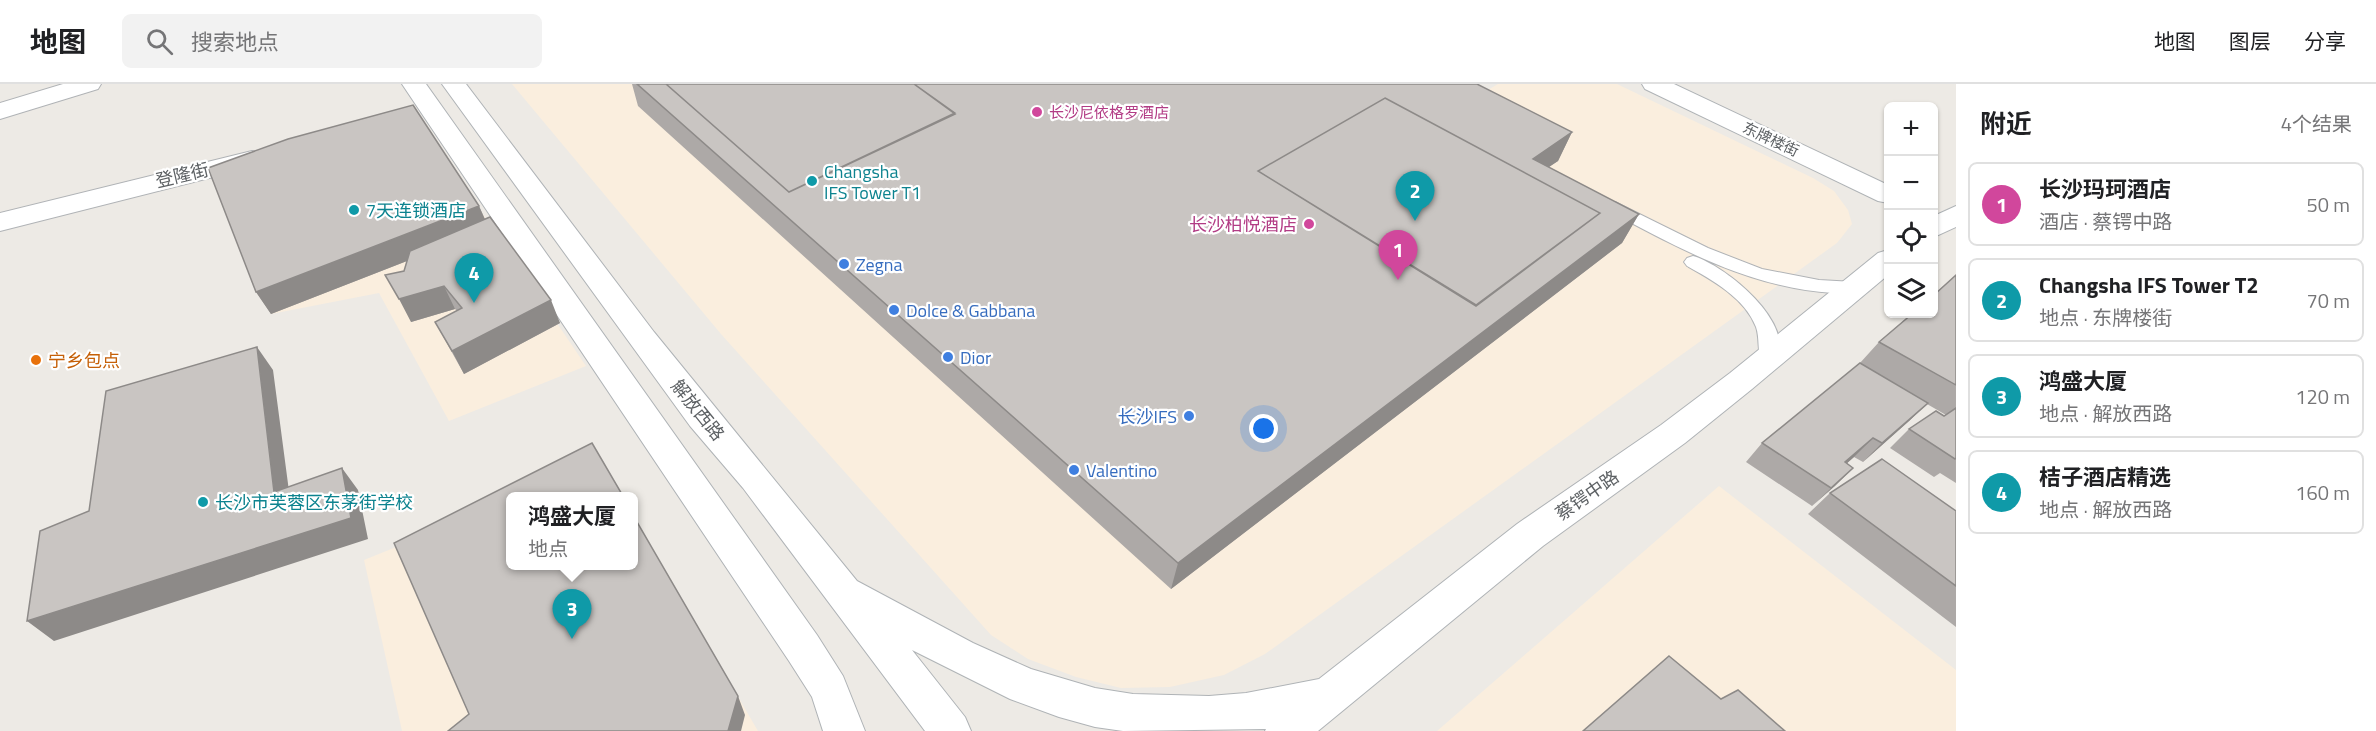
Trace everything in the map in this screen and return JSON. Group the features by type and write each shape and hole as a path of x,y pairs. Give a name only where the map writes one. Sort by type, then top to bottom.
{"main road":[{"path":"0,111 89,84"},
{"path":"414,84 424,119 803,648 829,689 844,731"},
{"name":"解放西路","path":"454,84 643,340 950,731"},
{"name":"东牌楼街","path":"1654,84 1884,193"},
{"name":"登隆街","path":"0,222 273,154"},
{"name":"蔡锷中路","path":"1286,731 1530,535 1673,434 1884,263"},
{"path":"841,590 975,664 1026,687 1110,710 1188,715 1240,715 1284,708 1332,694"}],"lane":[{"path":"1769,358 1771,343 1758,312 1732,285 1597,203 1758,276 1795,285 1854,288"}],"shaded area":[{"path":"512,84 1440,84 1471,100 1498,84 1617,84 1813,178 1834,191 1848,210 1852,224 1837,243 1265,654 1224,675 1170,687 1121,688 1076,677 1028,659 991,635 721,334"},
{"path":"424,127 586,366 449,421 379,293 271,314 224,175"},
{"path":"1719,486 1956,670 1956,731 1437,731"},
{"path":"506,503 506,570 638,570 638,526 758,731 402,731 364,560"}],"building":[{"name":"长沙IFS","path":"637,84 666,84 789,192 955,114 914,84 1477,84 1572,132 1533,159 1639,214 1178,563","holes":["1385,98 1600,213 1476,306 1258,171"]},
{"name":"Changsha IFS Tower T1","path":"666,84 914,84 955,113 789,192"},
{"path":"1385,98 1600,213 1476,305 1258,171"},
{"name":"7天连锁酒店","path":"413,105 479,206 256,292 208,168 288,139"},
{"path":"490,217 551,300 452,351 435,322 462,308 444,286 399,299 385,275 404,271 410,251"},
{"path":"1956,275 1956,385 1879,342 1907,318 1938,318 1938,291"},
{"name":"长沙市芙蓉区东茅街学校","path":"257,347 274,492 342,468 351,518 27,621 40,531 89,511 106,391"},
{"path":"1860,363 1928,403 1882,443 1873,438 1845,462 1853,468 1831,488 1762,443"},
{"path":"1956,408 1955,459 1909,429 1936,411 1944,416"},
{"path":"592,443 621,492 506,492 506,570 638,570 638,524 738,696 728,731 448,731 469,714 394,543"},
{"path":"1882,459 1956,511 1956,586 1830,493"},
{"path":"1669,656 1721,699 1738,690 1785,731 1583,731"}],"place":[{"name":"长沙尼依格罗酒店","path":"1037,112"},
{"name":"Changsha IFS Tower T1","path":"812,181"},
{"name":"7天连锁酒店","path":"354,210"},
{"name":"Changsha IFS Tower T2","path":"1415,221"},
{"name":"长沙柏悦酒店","path":"1309,224"},
{"name":"Zegna","path":"844,264"},
{"name":"长沙玛珂酒店","path":"1398,280"},
{"name":"桔子酒店精选","path":"474,303"},
{"name":"Dolce & Gabbana","path":"894,310"},
{"name":"Dior","path":"948,357"},
{"name":"宁乡包点","path":"36,360"},
{"name":"长沙IFS","path":"1189,416"},
{"name":"Valentino","path":"1074,470"},
{"name":"长沙市芙蓉区东茅街学校","path":"203,502"},
{"name":"鸿盛大厦","path":"572,639"}]}
